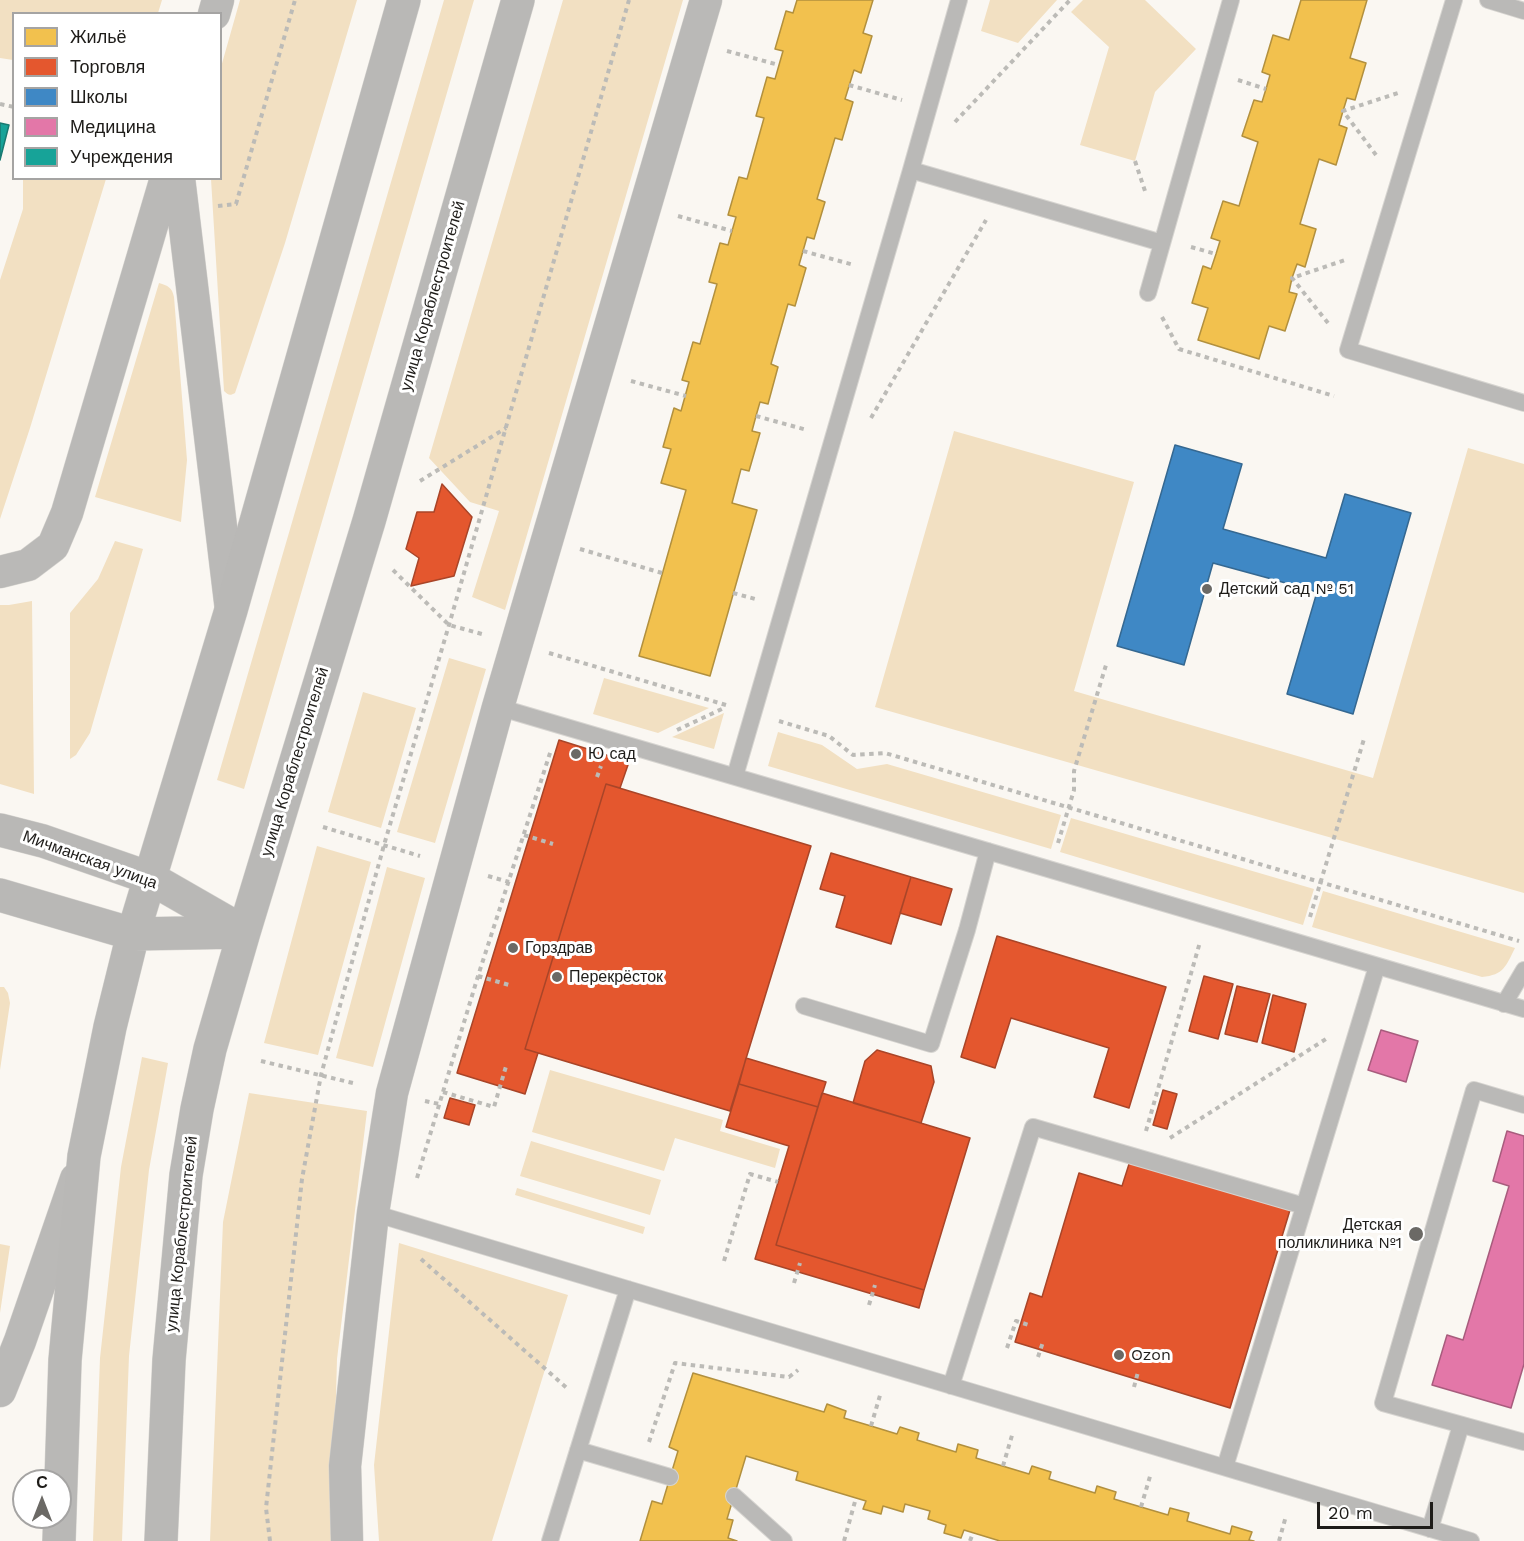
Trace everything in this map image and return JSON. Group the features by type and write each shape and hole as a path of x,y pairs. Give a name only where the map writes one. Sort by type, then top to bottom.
{"main road":[{"path":"59,1541 65,1360 84,1156 110,1027 133,934 231,610 404,0"},
{"name":"улица Кораблестроителей","path":"161,1541 169,1360 186,1175 196,1109 244,932 369,520 518,0"},
{"name":"Мичманская улица","path":"0,830 43,841 150,878 244,932"},
{"path":"0,895 133,934 244,932"}],"street":[{"path":"347,1541 345,1466 373,1213 392,1093 498,707 706,0"},
{"path":"0,572 28,566 53,546 64,521 165,180"},
{"path":"179,180 231,610"},
{"path":"0,1391 20,1341 84,1156"}],"lane":[{"path":"735,777 959,0"},
{"path":"1148,293 1231,0"},
{"path":"1455,0 1348,350 1524,403"},
{"path":"1488,0 1524,11"},
{"path":"911,170 1162,243"},
{"path":"498,707 1524,1010"},
{"path":"804,1006 932,1044 967,930 988,851"},
{"path":"1225,1467 1377,966"},
{"path":"1504,1004 1524,970"},
{"path":"1524,1105 1474,1090 1383,1403 1524,1442"},
{"path":"951,1386 1033,1127 1304,1206"},
{"path":"373,1213 1471,1541"},
{"path":"550,1541 628,1289"},
{"path":"1431,1529 1461,1425"},
{"path":"579,1450 670,1477"},
{"path":"734,1496 784,1541"}],"path":[{"path":"183,210 236,204 295,0"},
{"path":"270,1541 266,1508 302,1179 321,1075 384,845 630,0"},
{"path":"954,124 1070,0"},
{"path":"724,50 779,65"},
{"path":"1399,184 1343,111 1430,82"},
{"path":"849,85 928,108"},
{"path":"756,416 834,438 863,431 1000,196"},
{"path":"676,215 732,231"},
{"path":"1348,350 1292,278 1379,249"},
{"path":"803,251 881,273"},
{"path":"1148,293 1179,349 1334,396"},
{"path":"629,380 686,396"},
{"path":"416,483 506,428"},
{"path":"580,549 662,573"},
{"path":"389,567 449,625 487,636"},
{"path":"543,651 728,706 638,748"},
{"path":"1050,870 1074,790 1074,771 1106,665"},
{"path":"753,714 829,736 853,755 885,753 1524,942"},
{"path":"1302,944 1364,739"},
{"path":"507,1063 494,1107 443,1092 553,745"},
{"path":"323,827 509,882"},
{"path":"524,835 553,844"},
{"path":"1139,1157 1207,916"},
{"path":"478,976 509,985"},
{"path":"1139,1157 1362,1016"},
{"path":"261,1061 439,1104"},
{"path":"724,1261 750,1174 778,1182"},
{"path":"418,1256 570,1391"},
{"path":"794,1282 801,1263"},
{"path":"869,1305 875,1285"},
{"path":"1007,1348 1016,1321 1029,1325"},
{"path":"1038,1357 1043,1342"},
{"path":"640,1468 675,1363 789,1377 802,1367"},
{"path":"1134,1387 1138,1372"},
{"path":"844,1541 856,1498"},
{"path":"970,1541 973,1533"}],"shaded area":[{"path":"0,0 162,0 158,12 12,12 12,60 0,58"},
{"path":"240,0 357,0 285,243 235,393 230,395 224,391 211,180 222,180 222,63"},
{"path":"444,0 474,0 244,789 217,780"},
{"path":"563,0 683,0 505,610 472,597 499,511 470,502 429,458"},
{"path":"990,0 1057,0 1018,43 981,31"},
{"path":"1083,0 1145,0 1196,49 1155,92 1135,161 1080,145 1109,47 1071,12"},
{"path":"23,180 106,180 0,519 0,280 23,209"},
{"path":"159,283 169,287 174,297 187,460 181,522 95,497"},
{"path":"954,431 1134,482 1074,691 1373,778 1468,448 1524,464 1524,893 875,707"},
{"path":"115,541 143,549 90,733 76,755 70,759 70,613 98,579"},
{"path":"32,601 34,794 0,784 0,605"},
{"path":"449,658 486,669 435,843 397,832"},
{"path":"604,678 709,708 658,733 593,714"},
{"path":"363,692 416,708 381,828 328,812"},
{"path":"724,713 714,749 672,737"},
{"path":"778,732 822,745 857,769 887,764 1061,815 1051,849 768,766"},
{"path":"1071,818 1314,889 1303,925 1060,852"},
{"path":"317,846 371,862 318,1055 264,1043"},
{"path":"387,867 425,878 373,1067 336,1058"},
{"path":"1323,891 1515,948 1500,972 1482,977 1312,927"},
{"path":"0,987 4,987 8,993 10,1003 0,1070"},
{"path":"142,1057 168,1063 149,1170 129,1356 122,1541 93,1541 100,1358 121,1167"},
{"path":"550,1070 723,1120 720,1131 780,1149 775,1168 675,1138 664,1171 532,1132"},
{"path":"249,1093 367,1111 337,1359 332,1541 210,1541 223,1222"},
{"path":"531,1141 661,1180 650,1215 520,1176"},
{"path":"517,1188 645,1227 643,1234 515,1195"},
{"path":"399,1243 568,1295 492,1541 379,1541 374,1465"},
{"path":"0,1244 10,1246 0,1313"}],"building: Жильё":[{"path":"797,0 873,0 863,33 872,36 861,73 854,70 845,99 853,102 842,140 835,138 817,199 825,202 814,239 807,237 799,265 806,268 795,306 788,304 771,364 778,367 768,404 760,402 756,416 752,431 760,433 749,471 741,469 732,503 757,510 710,676 639,656 686,490 661,483 671,449 663,447 674,408 681,411 689,382 682,380 693,342 700,344 717,284 709,282 720,243 728,245 736,217 728,215 739,177 747,179 764,118 756,116 767,77 775,79 783,51 775,49 786,11 793,13"},
{"path":"1301,0 1367,0 1350,58 1366,63 1355,100 1347,98 1343,111 1339,125 1347,128 1336,165 1319,159 1300,224 1316,229 1305,267 1297,264 1292,278 1289,292 1297,294 1285,331 1269,326 1259,359 1198,340 1208,308 1192,303 1203,266 1211,269 1220,241 1211,238 1223,201 1239,206 1258,142 1242,136 1254,100 1262,102 1266,89 1270,75 1262,72 1273,35 1289,40"},
{"path":"693,1373 824,1412 827,1404 846,1411 844,1418 897,1434 900,1427 919,1433 917,1440 956,1452 958,1444 978,1450 976,1458 1029,1474 1032,1466 1051,1472 1049,1479 1095,1493 1097,1486 1116,1492 1114,1499 1168,1515 1170,1508 1189,1513 1187,1521 1230,1534 1232,1526 1252,1532 1249,1540 1254,1541 1000,1541 964,1530 961,1538 944,1533 946,1525 928,1519 930,1511 905,1504 903,1512 883,1506 881,1514 863,1509 866,1501 796,1480 798,1472 746,1456 727,1519 733,1520 728,1538 737,1541 640,1541 652,1501 662,1504 678,1451 669,1447"}],"building: Торговля":[{"path":"442,484 472,517 454,576 411,586 419,558 406,549 417,512 434,512"},
{"path":"559,740 629,762 620,788 606,784 525,1049 538,1053 525,1094 457,1073"},
{"path":"606,784 811,846 730,1111 525,1049"},
{"path":"831,853 911,877 891,944 836,927 845,896 820,889"},
{"path":"911,877 952,889 941,925 900,913"},
{"path":"997,936 1166,987 1129,1108 1094,1097 1109,1048 1011,1018 995,1068 961,1057"},
{"path":"1204,976 1233,984 1218,1039 1189,1031"},
{"path":"1237,986 1270,994 1257,1042 1225,1034"},
{"path":"1273,995 1306,1004 1294,1052 1262,1043"},
{"path":"877,1050 931,1066 934,1082 921,1123 853,1103 865,1061"},
{"path":"746,1058 826,1082 818,1107 739,1084"},
{"path":"739,1084 818,1107 776,1245 924,1290 919,1308 755,1259 789,1146 726,1127"},
{"path":"1163,1090 1177,1094 1167,1129 1153,1125"},
{"path":"822,1093 970,1138 924,1290 776,1245"},
{"path":"450,1098 475,1105 469,1125 444,1118"},
{"path":"1130,1161 1290,1210 1230,1408 1015,1342 1030,1293 1042,1297 1079,1173 1122,1186"}],"building: Школы":[{"path":"1175,445 1242,464 1223,529 1326,558 1345,494 1411,513 1353,714 1287,694 1317,592 1213,563 1184,665 1117,646"}],"building: Медицина":[{"path":"1381,1030 1418,1041 1406,1082 1368,1070"},
{"path":"1507,1131 1524,1136 1524,1364 1511,1408 1432,1385 1447,1335 1463,1340 1509,1186 1493,1181"}],"building: Учреждения":[{"path":"0,123 9,125 0,160"}],"place":[{"name":"Детский сад № 51","path":"1207,589"},
{"name":"Ю сад","path":"576,754"},
{"name":"Горздрав","path":"513,948"},
{"name":"Перекрёсток","path":"557,977"},
{"name":"Детская поликлиника №1","path":"1416,1234"},
{"name":"Ozon","path":"1119,1355"}]}
